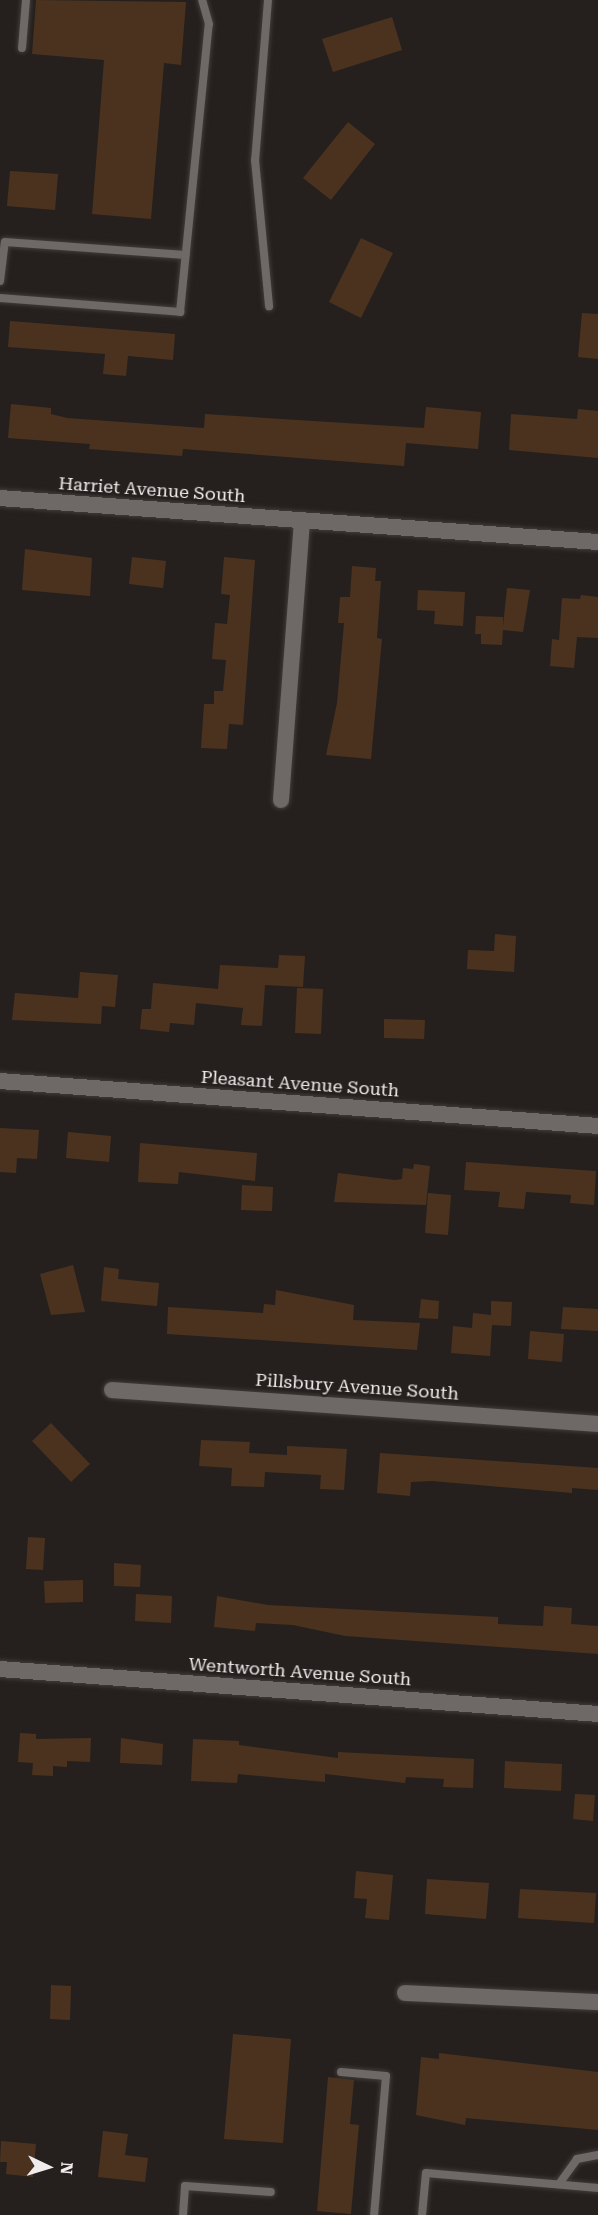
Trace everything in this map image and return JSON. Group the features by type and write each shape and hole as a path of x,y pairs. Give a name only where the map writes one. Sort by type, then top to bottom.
{"street":[{"name":"Harriet Avenue South","path":"0,498 598,542"},
{"path":"281,800 302,521"},
{"name":"Pleasant Avenue South","path":"0,1081 598,1126"},
{"name":"Pillsbury Avenue South","path":"112,1390 598,1424"},
{"name":"Wentworth Avenue South","path":"0,1669 598,1714"},
{"path":"405,1993 598,2002"}],"lane":[{"path":"22,48 26,0"},
{"path":"0,298 180,312 209,24 202,0"},
{"path":"268,0 255,160 268,306"},
{"path":"0,281 5,242 186,255"},
{"path":"340,2072 386,2076 374,2215"},
{"path":"559,2184 577,2159 598,2155"},
{"path":"422,2215 426,2173 598,2188"},
{"path":"183,2215 185,2186 271,2192"}],"building":[{"path":"36,0 186,2 181,65 164,63 151,219 92,214 104,60 32,54"},
{"path":"392,17 402,50 333,72 322,39"},
{"path":"348,122 375,144 331,200 303,178"},
{"path":"10,171 58,174 55,210 7,206"},
{"path":"361,238 393,253 361,318 329,302"},
{"path":"582,313 598,314 598,359 578,357"},
{"path":"10,321 175,334 173,360 128,356 126,376 103,374 105,354 8,347"},
{"path":"11,404 51,408 51,414 67,418 204,428 205,414 424,428 426,407 481,412 478,449 406,443 404,466 183,449 182,456 89,449 90,444 8,438"},
{"path":"578,409 598,411 598,458 509,450 511,414 577,419"},
{"path":"25,549 92,558 90,596 22,590"},
{"path":"132,557 166,561 163,588 129,584"},
{"path":"224,557 255,560 243,725 229,724 227,749 201,748 204,704 214,704 214,691 223,691 226,660 212,659 215,623 227,624 230,595 221,594"},
{"path":"352,566 376,568 375,581 381,581 377,638 382,639 371,759 326,755 337,703 344,623 338,623 340,597 350,597"},
{"path":"507,588 530,590 523,632 503,630 502,645 481,644 481,634 475,634 476,616 503,617 503,626"},
{"path":"418,590 465,592 463,626 434,624 435,611 417,610"},
{"path":"581,595 598,597 598,638 577,637 574,668 550,666 552,639 559,640 562,598 580,599"},
{"path":"495,934 516,936 514,972 467,969 468,950 494,951"},
{"path":"279,955 305,956 303,987 265,985 262,1026 241,1025 243,1008 196,1003 194,1025 170,1023 169,1032 140,1029 142,1009 151,1009 153,983 218,989 220,965 278,968"},
{"path":"80,972 118,975 115,1007 102,1006 101,1024 12,1020 15,993 78,998"},
{"path":"297,988 323,989 321,1034 295,1033"},
{"path":"384,1019 425,1020 424,1039 384,1038"},
{"path":"0,1128 39,1130 37,1159 17,1158 16,1173 0,1172"},
{"path":"68,1132 111,1136 109,1162 66,1158"},
{"path":"140,1143 257,1153 255,1181 179,1172 178,1184 138,1182"},
{"path":"466,1162 596,1171 594,1205 570,1203 571,1195 526,1192 524,1209 498,1207 500,1192 464,1190"},
{"path":"414,1164 430,1166 426,1205 334,1202 338,1173 395,1180 402,1179 403,1168 413,1169"},
{"path":"242,1185 273,1187 272,1211 241,1210"},
{"path":"428,1193 451,1195 448,1235 425,1233"},
{"path":"73,1265 85,1312 51,1315 40,1274"},
{"path":"104,1267 119,1269 118,1279 159,1283 157,1306 101,1301"},
{"path":"276,1290 354,1305 353,1320 420,1323 417,1350 167,1334 168,1307 263,1313 264,1304 275,1305"},
{"path":"421,1299 439,1301 438,1319 419,1318"},
{"path":"491,1301 512,1302 511,1326 492,1325 490,1356 451,1353 453,1326 472,1328 473,1313 491,1315"},
{"path":"563,1307 598,1309 598,1331 561,1329"},
{"path":"530,1331 564,1334 562,1362 528,1359"},
{"path":"51,1423 90,1464 71,1482 32,1441"},
{"path":"201,1440 250,1442 249,1453 287,1455 287,1446 347,1449 344,1490 320,1489 321,1475 265,1472 264,1487 231,1486 232,1468 199,1466"},
{"path":"380,1453 598,1468 598,1490 572,1488 572,1493 432,1481 411,1482 410,1496 377,1493"},
{"path":"28,1537 45,1538 43,1570 26,1569"},
{"path":"114,1563 141,1565 140,1587 114,1586"},
{"path":"83,1580 83,1602 45,1603 44,1581"},
{"path":"136,1594 172,1596 171,1623 135,1621"},
{"path":"217,1596 268,1605 498,1617 498,1624 543,1626 544,1606 572,1608 571,1624 598,1626 598,1654 345,1636 293,1625 256,1623 255,1631 214,1627"},
{"path":"20,1733 36,1734 36,1739 91,1738 90,1762 67,1761 67,1767 53,1766 53,1776 32,1775 33,1763 18,1762"},
{"path":"121,1738 163,1744 162,1765 120,1763"},
{"path":"193,1739 239,1741 239,1745 338,1758 338,1752 474,1759 473,1788 443,1787 444,1779 406,1777 405,1783 325,1774 325,1782 238,1774 237,1783 191,1781"},
{"path":"505,1761 562,1764 561,1791 504,1788"},
{"path":"575,1794 595,1795 593,1821 573,1819"},
{"path":"356,1871 393,1875 389,1920 365,1918 367,1899 354,1898"},
{"path":"427,1879 489,1883 486,1919 425,1914"},
{"path":"520,1889 596,1893 594,1923 518,1918"},
{"path":"51,1985 71,1986 70,2020 50,2019"},
{"path":"233,2034 291,2039 283,2143 224,2139"},
{"path":"439,2053 598,2072 598,2130 466,2118 465,2125 416,2115 421,2057 439,2059"},
{"path":"328,2077 354,2080 350,2124 359,2125 351,2214 317,2211"},
{"path":"103,2131 128,2134 125,2155 148,2158 145,2182 98,2177"},
{"path":"1,2141 36,2144 33,2177 6,2174 7,2162 0,2162"}]}
